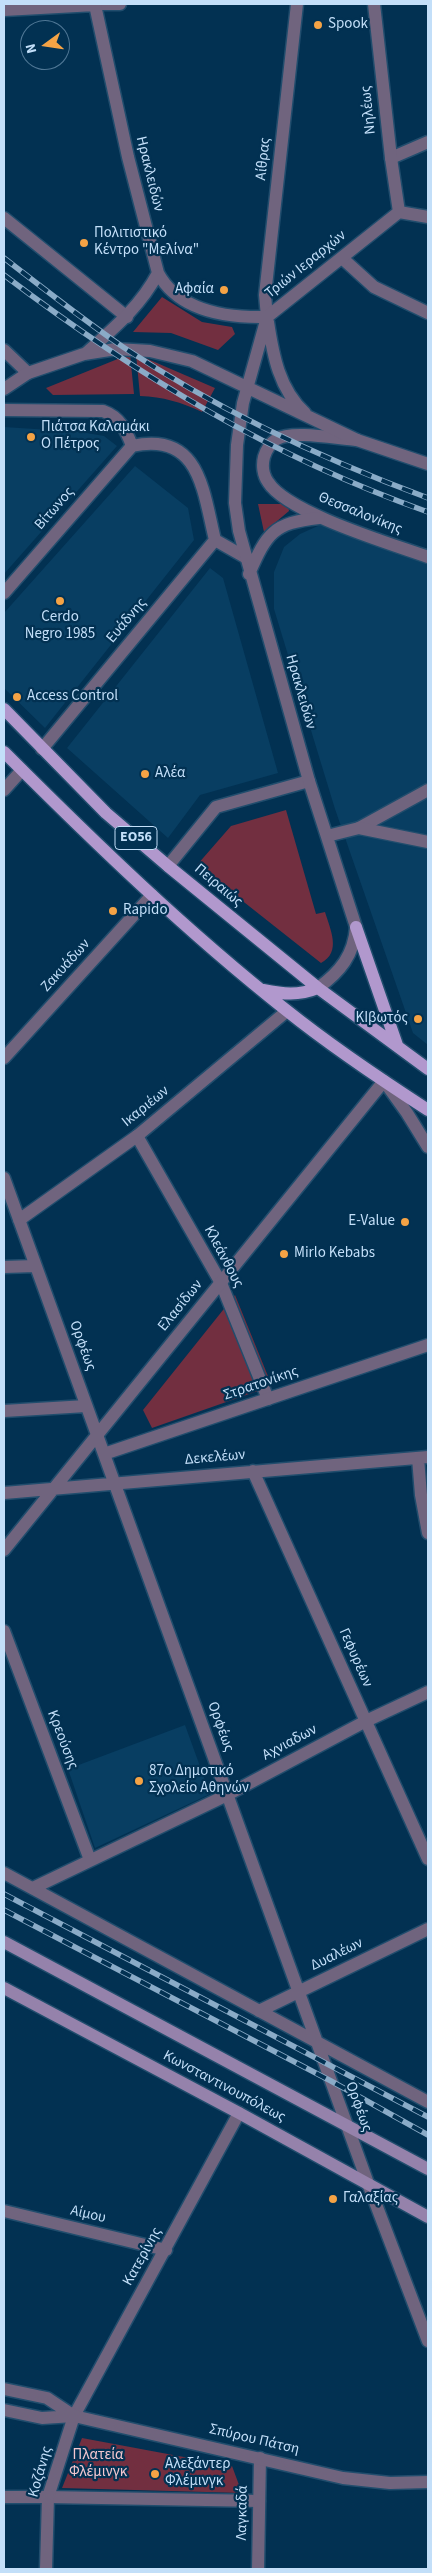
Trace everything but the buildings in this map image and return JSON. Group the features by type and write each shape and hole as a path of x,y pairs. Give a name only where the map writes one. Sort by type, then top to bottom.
{"main road":[{"name":"Πειραιώς","path":"4,709 106,812 168,866 318,988 428,1069"},
{"name":"ΕΟ56","path":"4,752 84,832 152,895 260,989 287,1011 384,1081 428,1110"},
{"path":"356,927 397,1045"},
{"path":"260,989 285,995 304,994 318,988"},
{"name":"Κωνσταντινουπόλεως","path":"4,1942 428,2169"},
{"name":"Κωνσταντινουπόλεως","path":"4,1988 239,2113 428,2218"}],"street":[{"name":"Ηρακλειδών","path":"95,4 121,129 158,273"},
{"path":"4,10 120,4"},
{"name":"Αίθρας","path":"267,317 265,295 297,4"},
{"name":"Νηλέως","path":"374,4 390,158 399,212"},
{"path":"390,158 428,142"},
{"path":"399,212 428,217"},
{"name":"Τριών Ιεραρχών","path":"247,388 267,317 399,212"},
{"path":"4,218 127,317"},
{"path":"342,258 374,287 428,313"},
{"path":"4,389 28,373 84,354 127,317 140,302 158,273 172,292 193,305 231,317 267,317 277,370 295,404 312,419"},
{"name":"Θεσσαλονίκης","path":"84,354 116,349 150,351 192,361 357,440 428,464"},
{"path":"4,350 28,373"},
{"name":"Ηρακλειδών","path":"247,388 237,445 235,503 245,557 310,781 356,927 351,952 342,967 318,988"},
{"path":"4,410 103,411 114,416 124,426 132,446 148,443 174,447 190,460 200,478 215,540 245,557"},
{"name":"Θεσσαλονίκης","path":"357,440 298,436 279,438 271,444 265,455 264,470 269,484 281,495 319,518 428,557"},
{"name":"Βίτωνος","path":"4,593 132,446"},
{"path":"249,574 263,542 277,529 294,520 319,518"},
{"name":"Ευάδνης","path":"42,749 215,540"},
{"path":"4,790 22,770"},
{"path":"168,866 216,807 310,781"},
{"path":"327,836 359,828 428,790"},
{"path":"359,828 428,842"},
{"name":"Ζακυάδων","path":"4,1058 152,895"},
{"name":"Ικαριέων","path":"19,1220 138,1136 287,1011"},
{"path":"384,1081 428,1148"},
{"name":"Ελασίδων","path":"4,1550 384,1081"},
{"name":"Κλεάνθους","path":"138,1136 221,1283 268,1399"},
{"name":"Ορφέως","path":"4,1178 317,2044 428,2341"},
{"path":"4,1266 35,1266"},
{"name":"Στρατονίκης","path":"104,1454 428,1345"},
{"path":"4,1410 86,1406"},
{"path":"423,1458 421,1495 428,1532"},
{"name":"Δεκελέων","path":"4,1493 423,1458"},
{"name":"Γεφυρέων","path":"253,1471 428,1858"},
{"name":"Κρεούσης","path":"4,1631 90,1860"},
{"name":"Αχνιαδων","path":"33,1888 227,1795 366,1721 428,1692"},
{"path":"4,1873 317,2044 428,2102"},
{"name":"Δυαλέων","path":"259,2011 428,1929"},
{"name":"Κατερίνης","path":"74,2416 239,2113"},
{"name":"Αίμου","path":"4,2211 166,2250"},
{"name":"Σπύρου Πάτση","path":"4,2389 47,2398 74,2416"},
{"name":"Σπύρου Πάτση","path":"4,2410 42,2418 74,2416 365,2481 428,2482"},
{"name":"Κοζάνης","path":"46,2569 48,2497 74,2416"},
{"name":"Λαγκαδά","path":"258,2569 260,2458"},
{"path":"4,2497 259,2501"}],"shaded area":[{"path":"4,427 81,432 104,436 117,446 4,574"},
{"path":"135,466 188,508 194,540 45,728 4,688 4,613"},
{"path":"320,525 428,564 428,1045 413,1033 335,809 274,609 274,572 284,547 300,534"},
{"path":"210,568 223,578 278,773 200,795 168,838 67,748"},
{"name":"87ο Δημοτικό Σχολείο Αθηνών","path":"185,1725 210,1794 95,1848 68,1769"}],"green space":[{"path":"162,297 202,322 232,327 235,334 218,350 171,333 133,332"},
{"path":"130,354 134,394 53,395 46,388"},
{"path":"136,354 215,388 202,412 172,401 140,396"},
{"path":"258,504 288,504 289,511 264,532"},
{"path":"286,810 316,914 325,912 333,940 331,953 321,963 197,865 231,826"},
{"path":"235,1295 272,1386 152,1428 143,1410"},
{"name":"Πλατεία Φλέμινγκ","path":"82,2438 232,2466 242,2493 62,2488"}],"railway":[{"path":"4,258 123,347 196,392 271,432 310,450 428,498"},
{"path":"4,275 104,346 207,410 314,466 428,512"},
{"path":"4,1894 428,2117"},
{"path":"4,1910 331,2081 428,2135"}],"place":[{"name":"Spook","path":"318,25"},
{"name":"Πολιτιστικό Κέντρο \"Μελίνα\"","path":"84,243"},
{"name":"Αφαία","path":"224,290"},
{"name":"Πιάτσα Καλαμάκι Ο Πέτρος","path":"31,437"},
{"name":"Cerdo Negro 1985","path":"60,601"},
{"name":"Access Control","path":"17,697"},
{"name":"Αλέα","path":"145,774"},
{"name":"Rapido","path":"113,911"},
{"name":"ΚΙβωτός","path":"418,1019"},
{"name":"E-Value","path":"405,1222"},
{"name":"Mirlo Kebabs","path":"284,1254"},
{"name":"87ο Δημοτικό Σχολείο Αθηνών","path":"139,1781"},
{"name":"Γαλαξίας","path":"333,2199"},
{"name":"Αλεξάντερ Φλέμινγκ","path":"155,2474"}]}
